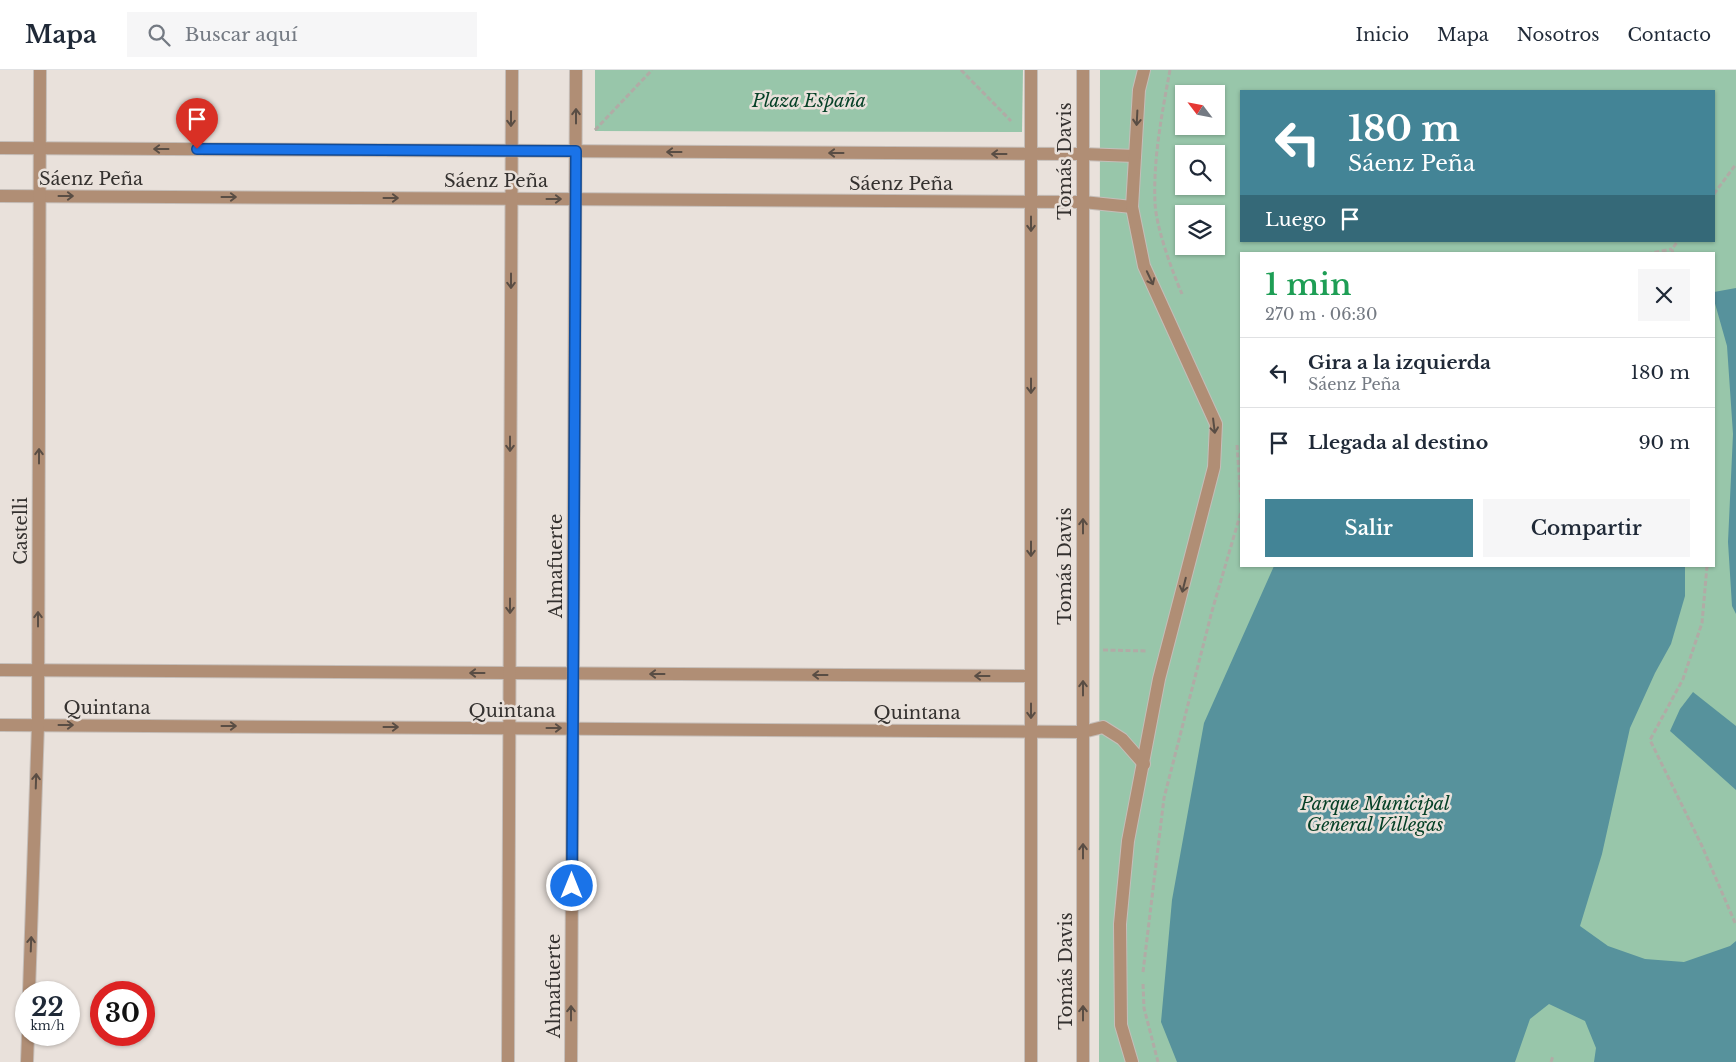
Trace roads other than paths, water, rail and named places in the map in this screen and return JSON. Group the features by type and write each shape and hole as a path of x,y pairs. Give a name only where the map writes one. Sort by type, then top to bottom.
{"street":[{"name":"Castelli","path":"30,981 38,725 40,70"},
{"path":"508,1062 512,70"},
{"name":"Almafuerte","path":"571,1062 576,70"},
{"name":"Tomás Davis","path":"1031,70 1032,1062"},
{"name":"Tomás Davis","path":"1083,1062 1084,70"},
{"path":"1132,1062 1121,1025 1120,924 1128,841 1159,679 1168,651 1214,467 1216,424 1144,266 1132,207 1139,90 1144,70"},
{"name":"Sáenz Peña","path":"0,148 1083,154 1135,156"},
{"name":"Sáenz Peña","path":"0,196 1083,202 1132,207"},
{"path":"0,670 1031,676"},
{"name":"Quintana","path":"0,725 1031,732 1083,732 1103,727 1122,739 1144,764"},
{"path":"27,1062 28,1046"}],"water":[{"path":"1736,288 1736,614 1732,606 1728,542 1733,434 1727,346 1715,304 1715,292"},
{"path":"1274,567 1685,567 1685,596 1671,644 1655,673 1630,728 1602,854 1580,926 1608,946 1645,959 1684,962 1730,946 1736,941 1736,1062 1594,1062 1596,1048 1585,1021 1549,1004 1530,1019 1515,1062 1177,1062 1161,1022 1172,900 1204,723"},
{"path":"1693,692 1736,726 1736,790 1670,731 1680,709"}],"park label":[{"name":"Plaza España","path":"809,101"},
{"name":"Parque Municipal General Villegas","path":"1375,814"}]}
